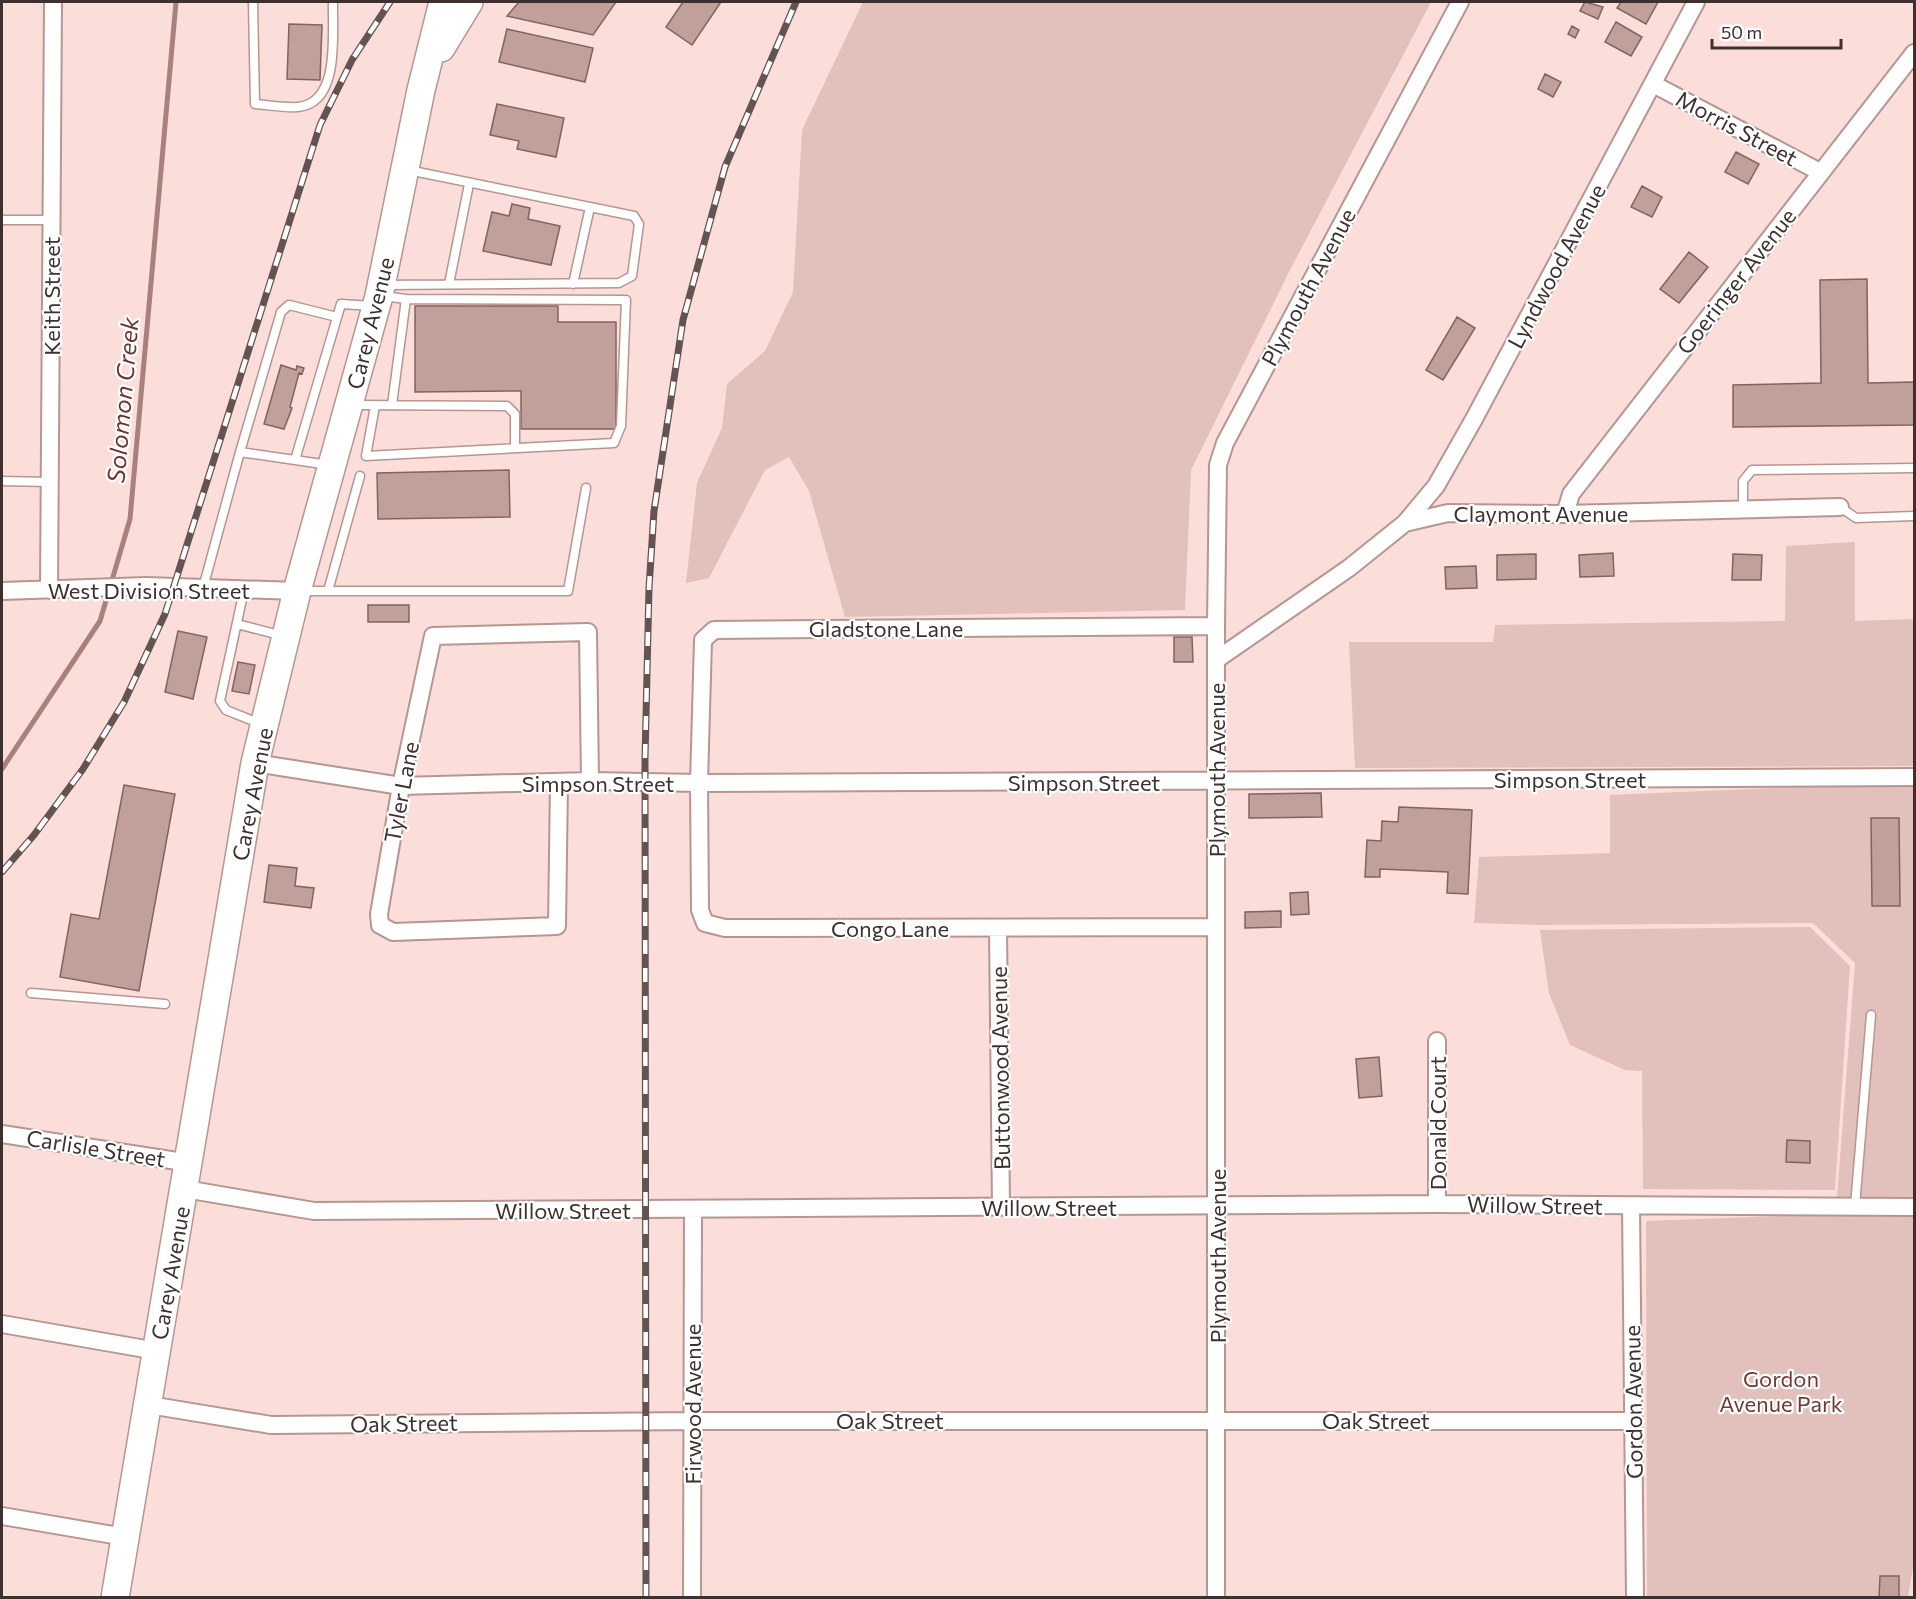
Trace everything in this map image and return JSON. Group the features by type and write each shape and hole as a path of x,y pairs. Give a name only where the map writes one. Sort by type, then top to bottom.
{"main road":[{"name":"Carey Avenue","path":"115,1598 190,1163 255,763 297,591 333,465 362,405 379,296 421,90 443,2"},
{"path":"421,90 454,23 469,2"}],"street":[{"name":"Keith Street","path":"49,590 53,2"},
{"name":"Plymouth Avenue","path":"1216,1598 1218,465 1225,442 1460,2"},
{"name":"Lyndwood Avenue","path":"1406,523 1436,486 1474,419 1696,2"},
{"name":"Goeringer Avenue","path":"1565,514 1571,494 1914,53"},
{"name":"Morris Street","path":"1653,84 1820,172"},
{"name":"Claymont Avenue","path":"1216,660 1349,568 1406,523 1448,513 1565,514 1840,507"},
{"name":"West Division Street","path":"2,591 146,586 297,591"},
{"name":"Gladstone Lane","path":"699,783 703,640 714,630 1216,626"},
{"name":"Tyler Lane","path":"559,782 557,926 393,932 380,926 379,914 401,786 433,636 588,632 590,781"},
{"name":"Simpson Street","path":"255,763 401,786 590,781 699,783 1914,777"},
{"name":"Congo Lane","path":"699,783 700,910 705,923 725,928 1216,927"},
{"name":"Buttonwood Avenue","path":"998,928 1001,1207"},
{"name":"Donald Court","path":"1437,1041 1437,1204"},
{"name":"Carlisle Street","path":"2,1134 190,1163"},
{"name":"Willow Street","path":"185,1189 314,1211 1437,1204 1914,1207"},
{"name":"Gordon Avenue","path":"1631,1206 1635,1598"},
{"name":"Firwood Avenue","path":"692,1598 693,1210"},
{"path":"2,1324 157,1352"},
{"name":"Oak Street","path":"149,1405 271,1425 691,1421 1633,1421"},
{"path":"2,1516 125,1537"}],"lane":[{"path":"253,2 255,104 298,107 312,103 325,92 330,71 333,2"},
{"path":"295,460 341,304 450,284 619,283 632,276 639,224 634,216 405,170"},
{"path":"450,284 470,184"},
{"path":"573,284 590,207"},
{"path":"2,220 52,220"},
{"path":"379,296 406,299 626,300 621,426 614,443 366,456 362,405 507,406 515,414 515,448"},
{"path":"392,405 406,299"},
{"path":"203,588 281,312 289,305 337,317"},
{"path":"240,452 333,465"},
{"path":"1743,510 1743,481 1752,470 1914,468"},
{"path":"328,591 360,476"},
{"path":"2,481 50,482"},
{"path":"297,591 568,591 586,488"},
{"path":"1840,507 1856,518 1914,516"},
{"path":"244,590 220,701 226,710 264,725"},
{"path":"237,624 286,637"},
{"path":"31,993 165,1004"},
{"path":"1855,1206 1871,1016"}],"green space":[{"path":"863,2 1431,2 1291,268 1191,470 1185,610 845,617 809,491 789,457 765,470 709,578 686,583 697,483 722,428 727,384 765,351 793,292 802,130"},
{"path":"1855,542 1855,621 1914,619 1914,766 1355,768 1349,642 1493,642 1495,625 1785,621 1786,546"},
{"path":"1914,785 1914,1202 1837,1197 1855,963 1813,923 1541,925 1474,923 1479,857 1610,853 1610,795"},
{"path":"1810,927 1850,966 1835,1190 1643,1189 1642,1071 1625,1070 1570,1045 1549,993 1540,930"},
{"name":"Gordon Avenue Park","path":"1914,1211 1914,1561 1908,1597 1647,1597 1646,1221"}],"building":[{"path":"519,2 616,2 593,35 507,16"},
{"path":"683,2 721,2 692,45 666,27"},
{"path":"1585,2 1603,7 1598,19 1580,11"},
{"path":"1621,2 1658,2 1646,24 1617,8"},
{"path":"1616,22 1642,37 1631,56 1605,42"},
{"path":"289,24 322,25 320,80 287,79"},
{"path":"1572,26 1579,30 1575,38 1568,34"},
{"path":"507,29 593,48 585,82 499,62"},
{"path":"1545,74 1561,82 1553,97 1538,89"},
{"path":"497,104 564,118 556,157 517,149 519,141 490,135"},
{"path":"1736,152 1759,164 1748,184 1725,172"},
{"path":"1642,186 1662,197 1652,217 1631,207"},
{"path":"512,204 530,208 528,219 560,226 551,265 483,251 492,212 509,216"},
{"path":"1689,252 1708,267 1679,303 1660,289"},
{"path":"1867,279 1868,383 1914,382 1914,425 1733,427 1733,385 1821,383 1820,280"},
{"path":"415,306 558,306 558,322 616,322 616,429 521,429 521,391 415,392"},
{"path":"1457,317 1475,328 1443,380 1426,370"},
{"path":"281,365 296,370 297,366 304,368 302,374 299,373 290,407 292,408 284,429 264,424"},
{"path":"509,470 510,517 378,519 377,473"},
{"path":"1613,553 1614,576 1580,577 1579,555"},
{"path":"1536,554 1536,579 1497,580 1497,555"},
{"path":"1733,554 1762,555 1761,580 1732,580"},
{"path":"1476,566 1477,588 1446,589 1445,567"},
{"path":"368,605 409,605 409,622 368,622"},
{"path":"178,631 207,637 193,699 165,692"},
{"path":"1174,637 1192,637 1193,662 1174,662"},
{"path":"238,662 255,665 249,694 232,691"},
{"path":"124,785 175,794 139,991 60,977 71,914 99,919"},
{"path":"1321,793 1322,817 1249,818 1249,794"},
{"path":"1399,807 1472,810 1468,894 1447,893 1448,872 1380,869 1380,877 1365,877 1367,840 1381,841 1382,821 1398,822"},
{"path":"1871,818 1899,818 1900,906 1872,906"},
{"path":"269,865 297,868 295,886 314,888 311,908 264,902"},
{"path":"1308,892 1309,914 1291,915 1290,893"},
{"path":"1281,911 1281,927 1245,928 1245,912"},
{"path":"1379,1057 1382,1096 1359,1098 1356,1059"},
{"path":"1787,1140 1810,1141 1810,1163 1786,1162"},
{"path":"1880,1576 1899,1576 1899,1598 1879,1598"}],"waterway":[{"name":"Solomon Creek","path":"2,769 100,621 130,519 176,2"}],"railway":[{"path":"2,872 34,835 83,769 124,702 165,614 320,125 352,60 390,2"},
{"path":"646,1598 645,759 649,588 654,511 683,320 725,167 796,2"}]}
